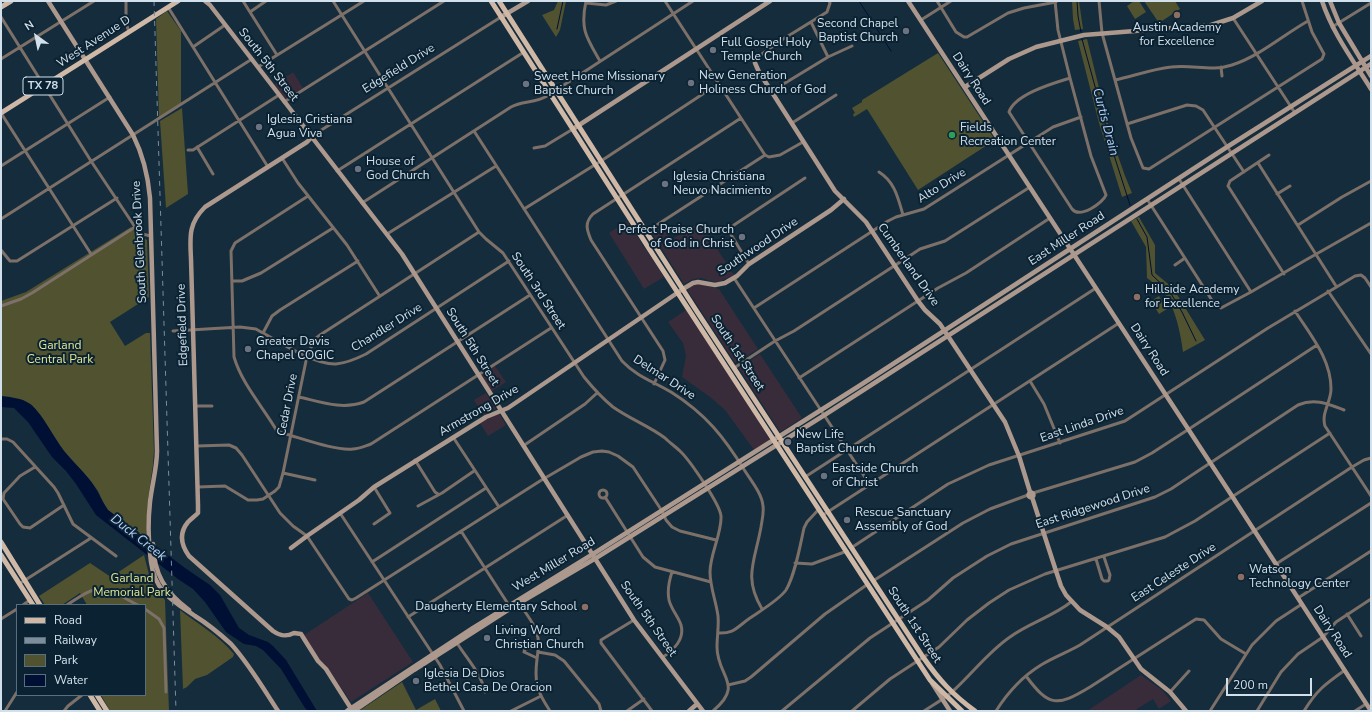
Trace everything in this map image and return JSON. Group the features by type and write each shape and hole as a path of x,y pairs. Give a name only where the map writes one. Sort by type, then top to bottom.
{"main road":[{"path":"1,7 11,1"},
{"name":"West Avenue D","path":"2,111 178,1"},
{"name":"South 1st Street","path":"491,1 932,683 946,696 963,703 975,711"},
{"name":"South 1st Street","path":"499,1 646,232 936,676 946,696"},
{"path":"703,331 709,328"},
{"path":"755,410 760,407"},
{"path":"2,544 39,604"},
{"path":"1,555 31,603"},
{"path":"91,696 100,711"},
{"path":"98,696 107,711"},
{"path":"946,696 963,711"}],"street":[{"name":"South Glenbrook Drive","path":"48,1 133,135 147,172 150,198 157,451 156,470 150,508 152,567 155,578 166,594 178,606 194,615"},
{"path":"1,59 94,1"},
{"path":"126,1 126,23 129,32"},
{"path":"243,1 277,55"},
{"path":"250,12 266,1"},
{"name":"South 3rd Street","path":"333,1 480,232 503,253 509,261 584,377 597,393 614,407 646,426 677,448 682,453 717,505 721,515 711,560 710,572 718,616 717,657 728,685"},
{"path":"258,67 364,1"},
{"path":"284,102 444,1"},
{"path":"501,17 528,1"},
{"path":"600,61 586,35 583,18 586,2 606,5 616,1"},
{"path":"665,1 765,155 768,157 780,155 804,142"},
{"path":"362,203 515,105 538,100 550,94 693,1"},
{"path":"534,148 545,146 573,129 770,1"},
{"path":"755,59 758,55 827,12 830,4 829,1"},
{"name":"Dairy Road","path":"908,1 1371,711"},
{"path":"937,1 956,32 964,37 967,37 1008,13 1024,8 1055,2 1058,30 1070,78 1091,156 1106,192 1105,198 1084,213 1074,212 1010,114 1010,109 1013,104 1038,89 1070,78"},
{"path":"921,20 951,1"},
{"path":"1099,1 1102,34 1127,124 1140,164 1143,168 1149,169 1322,59 1324,54 1312,32 1302,1"},
{"path":"965,87 1009,59 1025,51 1060,40 1084,35 1204,26 1225,22 1262,1"},
{"path":"1322,1 1332,27 1340,42 1371,89"},
{"path":"1330,1 1339,23 1371,76"},
{"name":"South 5th Street","path":"208,2 311,138 402,254 634,620 703,711"},
{"path":"1332,27 1371,3"},
{"path":"168,7 268,167"},
{"path":"1,17 135,227 142,234 151,236"},
{"name":"Edgefield Drive","path":"351,710 326,669 318,661 301,634 294,633 289,636 284,636 273,631 189,556 185,550 181,537 183,530 188,522 198,513 190,232 193,223 206,207 307,142 315,134 501,17"},
{"path":"1233,18 1295,113"},
{"path":"1115,80 1171,67 1221,67 1241,62 1308,21"},
{"path":"810,22 828,57"},
{"path":"193,46 225,25"},
{"path":"772,92 828,57 852,46"},
{"path":"337,171 529,48"},
{"name":"East Miller Road","path":"1012,291 1070,249 1371,56"},
{"path":"1,219 252,59"},
{"name":"Cumberland Drive","path":"755,59 759,72 835,191 866,222 918,301 925,310 937,320 1005,422 1019,456 1061,587 1071,602 1080,610 1107,627 1119,637 1141,669 1170,692 1186,711"},
{"name":"East Miller Road","path":"776,442 1012,291 1074,254 1232,154 1371,64"},
{"path":"1221,67 1222,76"},
{"path":"524,209 601,161 718,84"},
{"path":"188,150 192,150 197,147 279,95"},
{"path":"792,123 836,95"},
{"path":"1,166 110,97"},
{"path":"1127,124 1187,105 1196,106 1203,110 1244,172"},
{"path":"2,111 91,254"},
{"name":"Alto Drive","path":"754,308 872,231 896,217 924,209 1008,154 1053,127 1081,117"},
{"path":"654,384 664,365 665,356 663,350 591,240 587,231 587,221 617,198 741,118"},
{"name":"Delmar Drive","path":"474,131 622,361 628,367 654,384 669,391 698,411 715,428 741,464 760,494 764,505 764,514 751,580 762,610"},
{"path":"197,147 213,174"},
{"path":"641,235 765,155"},
{"path":"1269,155 1228,183 1228,186 1284,274"},
{"path":"282,158 286,167 358,261 379,295"},
{"path":"1258,163 1336,286"},
{"path":"387,234 496,166"},
{"path":"879,172 886,176 896,189 903,215"},
{"path":"749,264 730,233 730,230 734,225 805,178"},
{"path":"1179,178 1251,292"},
{"path":"1298,225 1342,197 1371,181"},
{"path":"1277,194 1290,186"},
{"path":"729,371 775,341 794,331 920,249 944,241 1030,187"},
{"path":"308,196 235,243 231,251 234,357 237,368 277,431 282,434 343,449 354,449 371,444 551,328"},
{"path":"1,250 10,261 17,261 117,198"},
{"name":"Southwood Drive","path":"678,292 696,282 717,285 734,278 749,264 831,210 844,199"},
{"path":"1147,199 1215,305 1221,308 1284,274 1371,223"},
{"path":"798,378 947,282 966,273 1050,218"},
{"path":"1,306 21,299 32,293 135,227"},
{"path":"232,281 242,281 261,273 333,228"},
{"name":"Cedar Drive","path":"268,496 275,492 279,487 306,356 315,339 379,295 480,232"},
{"path":"1175,265 1185,258"},
{"path":"263,333 272,316 358,261"},
{"name":"Chandler Drive","path":"173,331 233,327 249,328 263,333 306,356 320,361 334,364 353,361 509,261"},
{"name":"East Linda Drive","path":"795,563 812,564 846,551 948,484 989,465 1125,421 1295,311 1357,275 1361,275 1365,278 1371,287"},
{"path":"734,278 798,378 870,485"},
{"path":"800,480 1096,288"},
{"path":"1328,291 1371,354"},
{"name":"Armstrong Drive","path":"291,548 359,500 374,487 486,417 508,408 678,292"},
{"path":"298,397 336,406 349,406 364,402 530,295"},
{"path":"1295,311 1326,360 1330,374 1331,391 1324,421 1330,433 1371,496"},
{"path":"823,515 1119,323"},
{"path":"713,711 725,699 728,685 745,681 751,677 825,614 962,522 990,509 1031,494 1135,462 1189,430 1317,345"},
{"path":"1030,381 1044,404 1060,443"},
{"path":"523,446 582,407 597,393"},
{"name":"East Ridgewood Drive","path":"782,711 870,638 928,600 953,578 987,556 1011,544 1155,497 1171,489 1298,405 1312,401 1344,410"},
{"path":"195,406 212,406"},
{"path":"852,711 890,679 938,647 967,620 1009,590 1056,571 1165,537 1194,521 1330,433"},
{"path":"453,437 499,507"},
{"path":"1,439 7,439 13,442 54,487 73,524 116,556"},
{"name":"West Miller Road","path":"351,710 510,606 594,556 776,442"},
{"path":"197,446 234,446 242,455 280,513 287,521 307,536 349,600 352,600 540,481 545,480 588,454 602,451 609,452 633,467 669,524 680,531 716,540"},
{"name":"East Celeste Drive","path":"996,711 1014,687 1041,665 1080,645 1352,467 1371,458"},
{"path":"415,460 431,486 438,494"},
{"path":"35,467 20,476 4,493 3,499 20,524 23,527 30,528 64,505"},
{"path":"418,506 442,493 474,471"},
{"path":"283,473 315,480"},
{"path":"198,487 225,486 248,500 263,499 268,496"},
{"path":"374,487 390,513 374,524"},
{"path":"372,562 486,488"},
{"path":"605,497 643,557 649,563 655,567 711,582"},
{"path":"1276,564 1371,503"},
{"path":"718,633 728,634 762,610 785,590 791,579 807,522 819,509"},
{"path":"340,513 433,655 464,711"},
{"path":"408,617 568,515"},
{"name":"South Glenbrook Drive","path":"150,530 156,570 163,584 170,593 194,615 222,636 237,651 249,666 278,711"},
{"path":"461,531 510,606"},
{"path":"19,584 91,538"},
{"path":"1298,598 1371,551"},
{"path":"1096,559 1102,579 1104,581 1108,581 1110,575 1104,556"},
{"path":"662,658 673,651 680,639 681,625 668,597 668,585 672,572"},
{"path":"69,604 89,592 101,589 136,604"},
{"path":"31,603 35,597"},
{"path":"1257,711 1286,666 1298,654 1323,637 1331,627 1347,614 1371,599"},
{"path":"518,602 535,628 538,637 539,647 536,682 541,696 550,711"},
{"path":"924,711 946,696 998,646 1011,636 1032,624 1053,615 1071,602"},
{"path":"1210,711 1252,645 1276,621 1302,604"},
{"name":"West Miller Road","path":"433,655 457,643 510,606"},
{"path":"1,619 16,610"},
{"path":"146,610 159,619 164,628 166,692"},
{"path":"1347,614 1361,636"},
{"path":"1026,676 1036,689 1044,696 1052,700 1063,701 1074,697 1196,619 1204,620 1221,639 1246,654"},
{"path":"634,620 601,640 601,643 652,711"},
{"path":"457,643 473,664 484,686 485,692"},
{"path":"537,658 524,652 525,649 539,647"},
{"path":"538,652 555,655 564,662 599,704 601,711"},
{"path":"1304,711 1317,691 1345,670"},
{"path":"1170,692 1189,671"},
{"path":"6,711 16,694"},
{"path":"64,711 81,696"},
{"path":"511,711 541,696"},
{"name":"South 1st Street","path":"946,696 950,711"},
{"path":"627,711 644,700"},
{"path":"963,703 963,711"},
{"path":"688,711 697,704"},
{"path":"1355,711 1366,704"}],"shaded area":[{"path":"293,72 303,88 285,99 274,85"},
{"path":"627,221 664,277 644,289 609,233"},
{"path":"700,222 734,275 721,281 715,282 701,278 693,279 684,284 651,232 661,225 671,240"},
{"path":"701,284 719,289 758,349 735,363 688,291 689,288 694,285"},
{"path":"686,310 769,438 769,441 754,450 725,410 682,377 686,356 683,343 668,322"},
{"path":"760,354 802,418 780,432 739,368"},
{"path":"495,366 506,382 491,392 480,375"},
{"path":"486,393 496,409 484,416 474,400"},
{"path":"498,412 506,425 488,436 480,423"},
{"path":"368,593 413,662 351,702 325,664 319,660 304,635"},
{"path":"1141,675 1162,690 1171,701 1159,709 1153,699 1134,711 1087,711"}],"green space":[{"path":"558,1 566,1 560,30 556,37 542,15 554,10"},
{"path":"1072,1 1079,1 1083,29 1075,30"},
{"path":"1134,1 1139,1 1146,12 1135,19 1127,6"},
{"path":"1144,1 1175,1 1180,9 1159,23"},
{"path":"167,11 181,31 181,103 159,118 156,19"},
{"path":"1087,39 1112,136 1132,193 1122,197 1099,123 1078,41"},
{"path":"938,53 995,140 918,190 867,109 854,117 853,114 855,113 852,108 862,102 862,100"},
{"path":"182,108 188,194 166,208 160,121"},
{"path":"1139,217 1155,245 1155,273 1173,288 1205,340 1183,352 1179,329 1171,305 1162,291 1147,278 1146,247 1131,221"},
{"name":"Garland Central Park","path":"131,227 137,234 147,240 149,297 110,322 125,346 146,333 150,333 154,451 148,499 146,539 108,510 98,491 64,451 32,405 23,400 1,396 1,301 26,292"},
{"path":"1159,296 1167,309 1159,314 1151,301"},
{"name":"Garland Memorial Park","path":"144,555 151,582 165,600 169,711 110,711 102,696 146,696 146,604 86,604 80,593 64,604 44,604 39,596 90,563 111,577"},
{"path":"180,610 215,636 234,654 233,657 207,675 195,679 183,689"},
{"path":"402,682 416,710 435,699 441,711 359,711"}],"water":[{"name":"Duck Creek","path":"1,396 23,400 30,404 40,414 64,451 92,483 108,510 210,585 220,595 239,628 249,635 268,642 273,646 286,660 317,711 308,711 305,708 281,669 263,650 256,646 244,644 226,632 205,602 193,589 96,515 76,484 52,457 28,422 14,408 1,407"}],"waterway":[{"path":"557,29 563,1"},
{"path":"859,1 891,51"},
{"name":"Curtis Drain","path":"1077,1 1081,32"},
{"name":"Curtis Drain","path":"1082,39 1113,152 1130,205"},
{"name":"Curtis Drain","path":"1137,219 1147,237 1152,275 1170,292 1182,312 1196,341"}],"railway":[{"path":"154,1 176,711"}],"place":[{"name":"Austin Academy for Excellence","path":"1177,15"},
{"name":"Second Chapel Baptist Church","path":"906,31"},
{"name":"Full Gospel Holy Temple Church","path":"713,50"},
{"name":"New Generation Holiness Church of God","path":"691,83"},
{"name":"Sweet Home Missionary Baptist Church","path":"526,84"},
{"name":"Iglesia Cristiana Agua Viva","path":"259,127"},
{"name":"Fields Recreation Center","path":"952,135"},
{"name":"House of God Church","path":"358,169"},
{"name":"Iglesia Christiana Neuvo Nacimiento","path":"665,184"},
{"name":"Perfect Praise Church of God in Christ","path":"742,237"},
{"name":"Hillside Academy for Excellence","path":"1137,297"},
{"name":"Greater Davis Chapel COGIC","path":"248,349"},
{"name":"New Life Baptist Church","path":"788,442"},
{"name":"Eastside Church of Christ","path":"824,476"},
{"name":"Rescue Sanctuary Assembly of God","path":"847,520"},
{"name":"Watson Technology Center","path":"1241,577"},
{"name":"Daugherty Elementary School","path":"585,607"},
{"name":"Living Word Christian Church","path":"487,638"},
{"name":"Iglesia De Dios Bethel Casa De Oracion","path":"416,681"}]}
